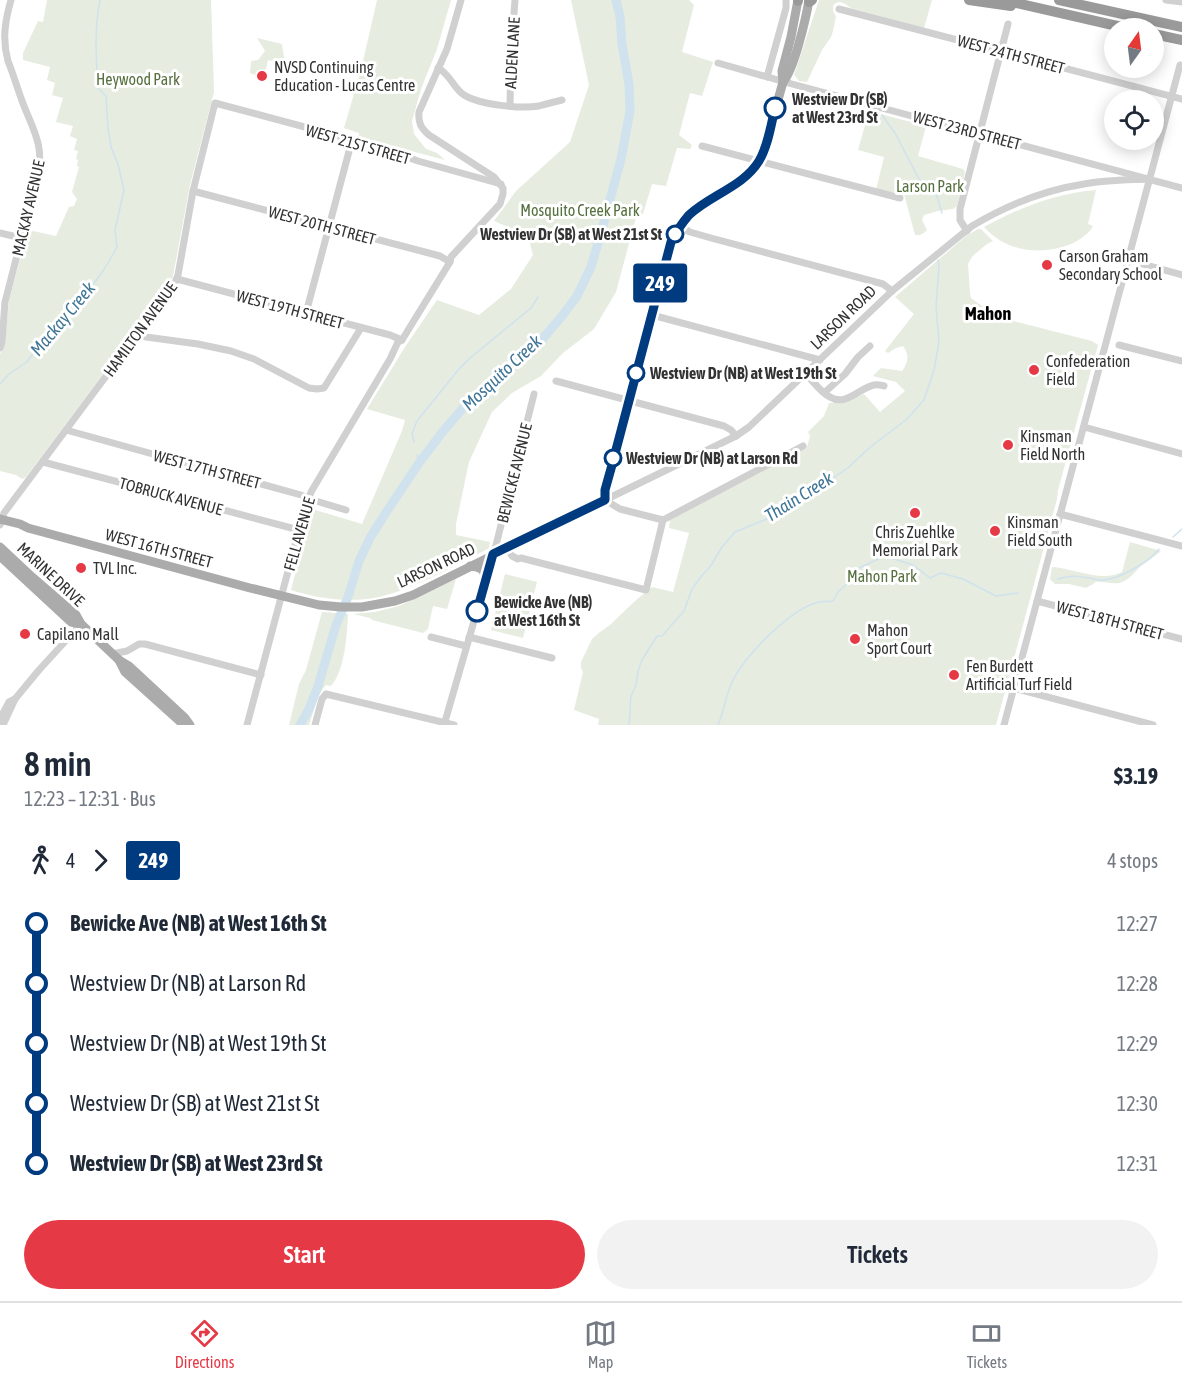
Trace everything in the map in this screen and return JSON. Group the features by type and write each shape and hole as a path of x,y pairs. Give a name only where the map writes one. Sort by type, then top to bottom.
{"highway":[{"path":"969,0 1057,13"},
{"path":"1003,0 1104,23"},
{"path":"1059,0 1182,27"},
{"path":"1077,0 1119,14"},
{"path":"1164,36 1182,40"}],"main road":[{"path":"605,500 605,490 668,250 690,214 747,175 758,162 764,150 783,82 794,61 804,0"},
{"name":"LARSON ROAD","path":"282,596 333,607 349,608 404,598 605,500"},
{"name":"WEST 16TH STREET","path":"1,522 20,524 282,596"},
{"name":"MARINE DRIVE","path":"0,547 76,615 81,624 115,657 129,666 190,725"},
{"name":"MARINE DRIVE","path":"0,556 71,622 81,624"},
{"path":"470,566 483,570 486,579"},
{"name":"MARINE DRIVE","path":"115,657 125,672 184,725"}],"street":[{"name":"MACKAY AVENUE","path":"0,348 3,331 1,315 40,165 36,135 2,48 5,20 11,0"},
{"path":"461,0 452,35 419,112 419,123 429,135 494,177 501,184"},
{"name":"ALDEN LANE","path":"510,106 515,0"},
{"path":"767,77 786,8 786,0"},
{"path":"1166,0 1182,2"},
{"name":"WEST 24TH STREET","path":"839,9 1182,99"},
{"path":"967,231 960,220 960,209 1008,24"},
{"name":"WEST 23RD STREET","path":"718,63 1182,188"},
{"path":"1004,725 1180,65"},
{"path":"438,68 447,74 464,95 485,103 537,106 562,100"},
{"name":"WEST 21ST STREET","path":"215,103 383,148 418,161 501,184"},
{"name":"HAMILTON AVENUE","path":"1,522 4,513 174,285 193,190 215,103"},
{"path":"306,313 352,140"},
{"path":"702,146 900,198"},
{"name":"LARSON ROAD","path":"605,500 736,436 749,427 892,291 984,219 1009,206 1052,191 1086,183 1149,179"},
{"name":"FELL AVENUE","path":"247,725 308,498 397,344 402,340 450,262 452,255 463,246 500,204 504,194 501,184"},
{"name":"WEST 20TH STREET","path":"193,190 440,256 450,262"},
{"path":"680,227 722,241 883,284 892,291"},
{"path":"0,233 21,238"},
{"path":"1128,260 1182,275"},
{"name":"WEST 19TH STREET","path":"177,279 402,340"},
{"path":"652,315 820,360"},
{"path":"139,333 146,337 231,351 254,359 309,388 317,389 324,388 361,328"},
{"path":"1119,345 1182,361"},
{"path":"824,393 870,346"},
{"path":"805,373 830,398 842,400 873,385 884,386"},
{"path":"556,381 723,426 736,436"},
{"name":"BEWICKE AVENUE","path":"444,724 493,554 534,394"},
{"path":"1084,427 1182,453"},
{"name":"WEST 17TH STREET","path":"66,430 346,510"},
{"path":"605,500 620,509 663,520 803,446"},
{"name":"TOBRUCK AVENUE","path":"43,462 299,530"},
{"path":"1060,514 1182,546"},
{"path":"511,546 512,555 518,559 646,590 663,520"},
{"name":"WEST 18TH STREET","path":"1037,601 1182,639"},
{"path":"1,724 3,712 9,702 15,699 81,624"},
{"path":"431,637 466,646"},
{"path":"469,637 552,658"},
{"path":"115,657 139,644 145,644 261,675"},
{"path":"129,666 130,650"},
{"path":"1014,688 1153,725"},
{"path":"315,725 322,699 328,694 454,725"}],"green space":[{"name":"Heywood Park","path":"47,0 211,0 214,92 190,185 173,276 168,287 26,477 22,479 0,471 0,354 5,343 9,300 21,256 31,232 56,236 69,207 74,206 77,199 72,192 79,167 76,159 78,151 74,150 77,139 70,136 73,126 56,122 63,98 52,95 55,83 47,80 50,67 23,60 23,53 38,21 43,22"},
{"path":"377,0 451,0 412,121 414,134 426,149 437,153 445,160 359,137 359,133 344,128 361,70"},
{"name":"Mosquito Creek Park","path":"571,0 689,0 694,5 682,52 713,62 702,96 690,93 679,135 692,145 690,149 677,148 666,186 652,184 643,214 637,214 616,292 594,329 563,353 541,376 512,393 492,412 469,462 456,524 456,535 490,542 489,548 420,583 379,597 357,600 335,599 291,590 312,509 362,524 405,420 367,409 437,300 479,315 511,289 533,255 528,236 494,221 516,191 570,142 589,85"},
{"path":"819,0 932,0 924,28 851,8 841,2 836,3 833,8 836,16 831,37 822,50 807,82 799,81 794,75"},
{"path":"257,38 282,44 285,64 268,60 264,78 250,73 251,61 258,60 265,51"},
{"name":"Larson Park","path":"869,111 926,126 918,156 963,169 965,172 957,206 953,209 924,215 922,220 927,230 921,234 915,235 904,194 876,190 884,157 858,150"},
{"path":"1096,190 1088,224 1093,226 1077,241 1060,248 1037,250 1014,247 1003,242 984,227 1038,202 1067,194"},
{"name":"Mahon Park","path":"981,229 993,241 975,254 968,264 971,298 997,317 1092,341 1098,345 996,725 598,725 599,719 574,710 583,672 581,662 592,639 652,587 673,592 689,533 669,528 670,519 807,447 810,436 808,432 824,416 829,403 844,402 864,394 880,412 905,391 896,382 873,376 881,368 902,371 907,362 907,353 903,346 888,353 885,351 914,314 895,297 966,236"},
{"path":"1130,542 1161,551 1123,582 1095,582 1086,588 1055,584 1050,579 1052,567 1097,576 1122,572"},
{"path":"505,574 537,582 523,638 491,630"},
{"path":"456,579 447,609 433,606 428,629 423,633 353,614 399,606"},
{"path":"322,612 348,614 342,662 336,679 331,686 326,685 320,694 309,725 289,725 299,684 306,670"}],"waterway":[{"name":"Mackay Creek","path":"0,384 9,374 27,362 70,307 82,300 117,247 115,230 124,190 111,147 106,96 98,88 96,33 100,0"},
{"name":"Mosquito Creek","path":"300,725 318,686 336,625 348,597 359,561 385,514 419,463 464,407 509,371 539,343 562,316 577,296 591,267 621,159 630,111 629,84 616,0"},
{"name":"Thain Creek","path":"882,115 895,133 920,181 937,196 942,213"},
{"name":"Thain Creek","path":"629,725 631,696 642,660 657,636 662,636 684,611 692,589 735,532 774,516 809,495 849,467 869,448 907,419 924,400 934,370 939,342 936,307 938,260"},
{"path":"414,442 412,434 417,421 459,369 531,308 538,297"},
{"name":"Mosquito Creek","path":"417,455 419,463"},
{"path":"1173,537 1182,529"},
{"path":"1058,579 1075,576 1100,580 1115,577 1140,565 1159,549"},
{"path":"718,725 733,680 748,658 770,634 808,606 833,601 859,568 885,556 913,565 930,578 941,573 963,579 996,596 1018,593"}],"bus line":[{"name":"249","path":"477,611 493,554 605,500 605,490 671,242 690,214 747,175 758,162 764,150 775,108"}],"place":[{"name":"NVSD Continuing Education - Lucas Centre","path":"262,76"},
{"name":"Westview Dr (SB) at West 23rd St","path":"775,108"},
{"name":"Westview Dr (SB) at West 21st St","path":"675,234"},
{"name":"Carson Graham Secondary School","path":"1047,265"},
{"name":"Confederation Field","path":"1034,370"},
{"name":"Westview Dr (NB) at West 19th St","path":"636,373"},
{"name":"Kinsman Field North","path":"1008,445"},
{"name":"Westview Dr (NB) at Larson Rd","path":"613,458"},
{"name":"Chris Zuehlke Memorial Park","path":"915,513"},
{"name":"Kinsman Field South","path":"995,531"},
{"name":"TVL Inc.","path":"81,568"},
{"name":"Bewicke Ave (NB) at West 16th St","path":"477,611"},
{"name":"Capilano Mall","path":"25,634"},
{"name":"Mahon Sport Court","path":"855,639"},
{"name":"Fen Burdett Artificial Turf Field","path":"954,675"}],"district":[{"name":"Mahon","path":"988,314"}]}
